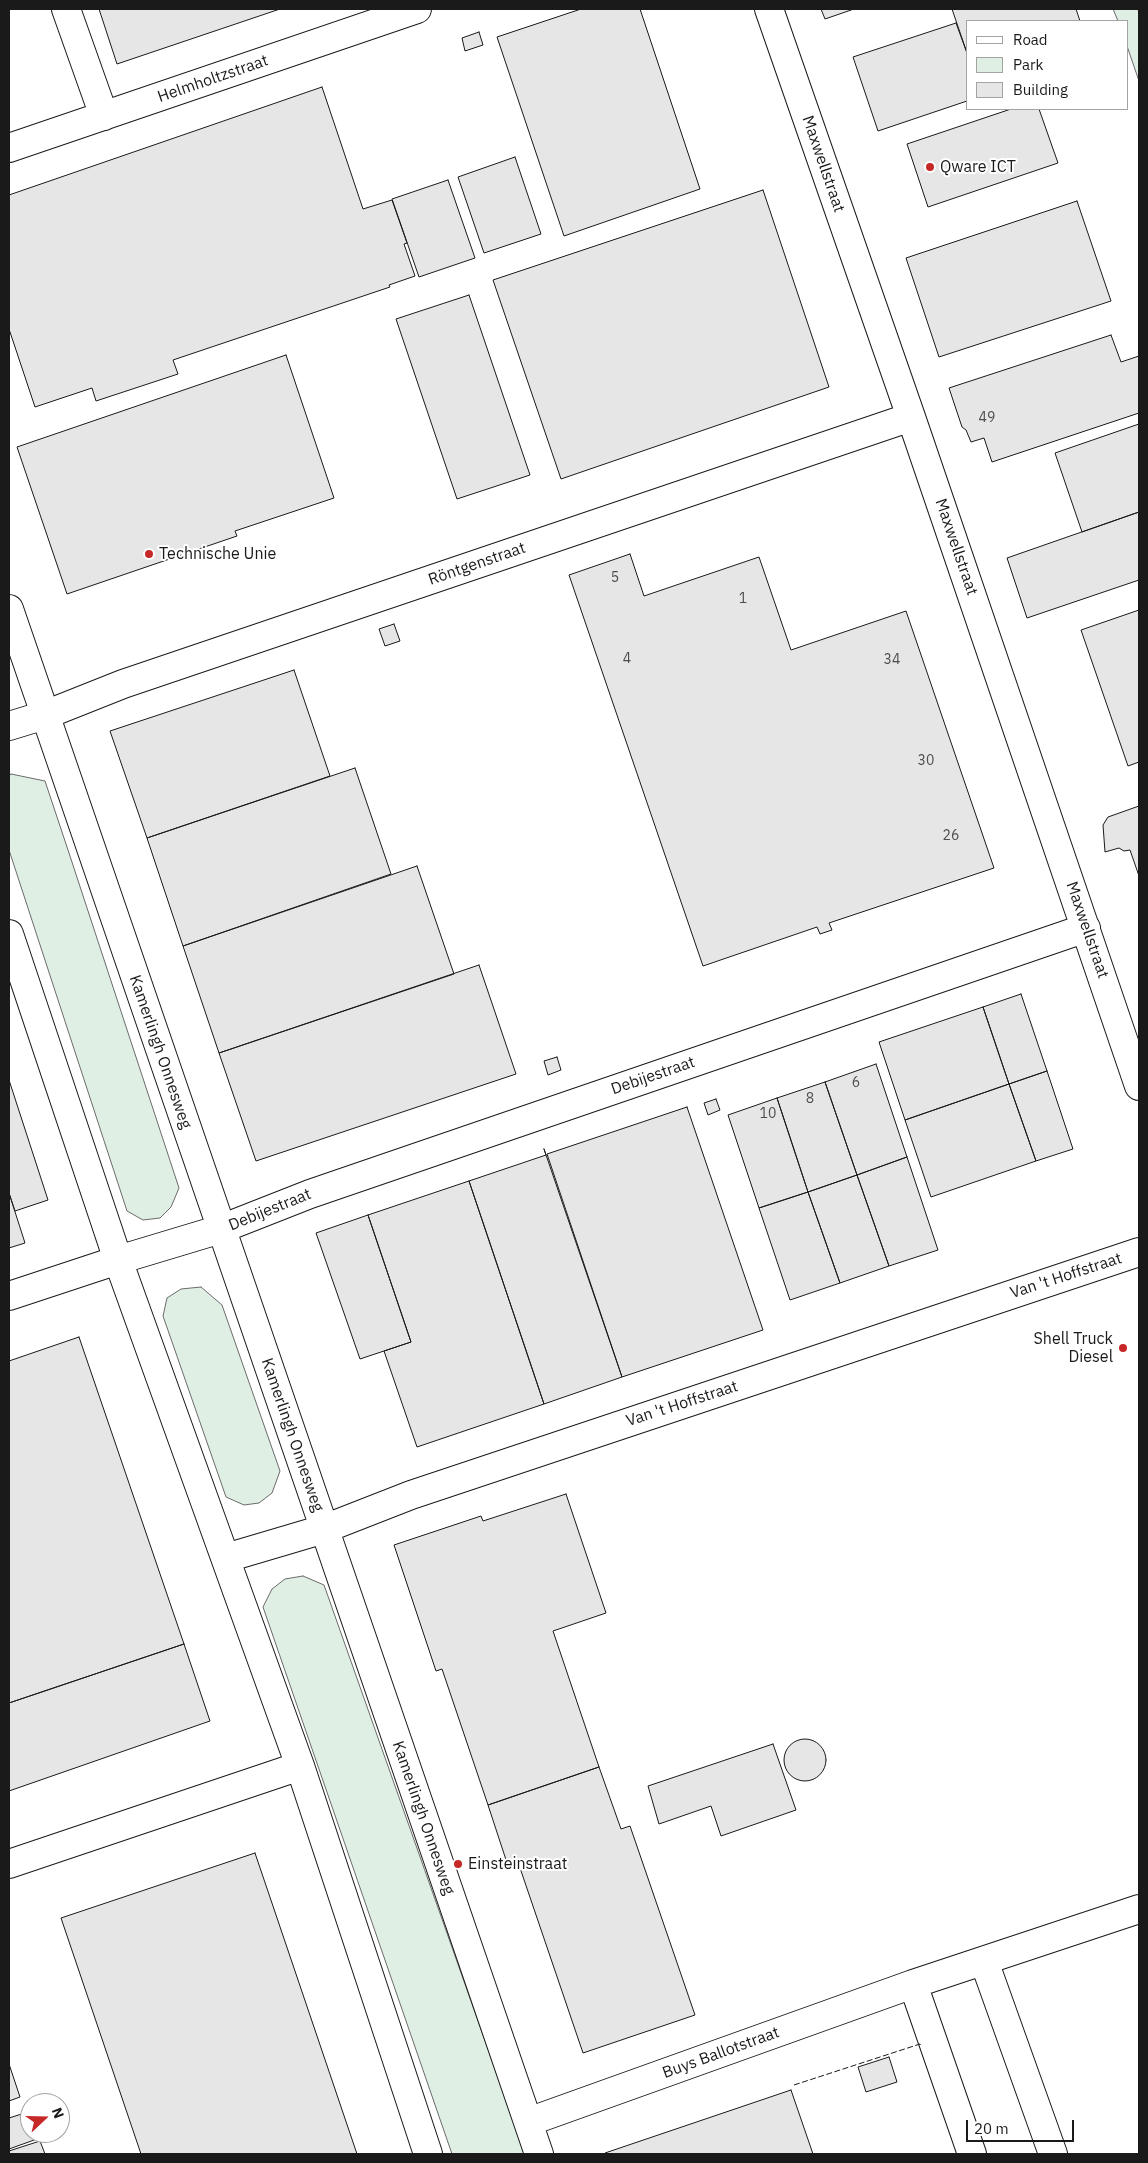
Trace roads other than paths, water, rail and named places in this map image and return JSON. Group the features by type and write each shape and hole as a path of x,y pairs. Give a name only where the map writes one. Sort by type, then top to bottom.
{"street":[{"path":"66,9 104,116"},
{"name":"Helmholtzstraat","path":"9,148 417,9"},
{"name":"Maxwellstraat","path":"769,9 911,417 1139,1086"},
{"name":"Röntgenstraat","path":"45,715 132,681 911,417"},
{"name":"Kamerlingh Onnesweg","path":"9,609 539,2154"},
{"path":"9,726 45,715"},
{"name":"Debijestraat","path":"9,1296 221,1229 319,1190 1086,928"},
{"path":"9,934 118,1260 300,1766 428,2154"},
{"name":"Van 't Hoffstraat","path":"226,1558 324,1529 411,1495 1139,1252"},
{"path":"9,1864 300,1766"},
{"name":"Buys Ballotstraat","path":"528,2122 913,1984 1139,1909"},
{"path":"984,1961 1053,2154"},
{"path":"913,1984 972,2154"}],"place":[{"name":"Qware ICT","path":"930,167"},
{"name":"Technische Unie","path":"149,554"},
{"name":"Shell Truck Diesel","path":"1123,1348"},
{"name":"Einsteinstraat","path":"458,1864"}]}
